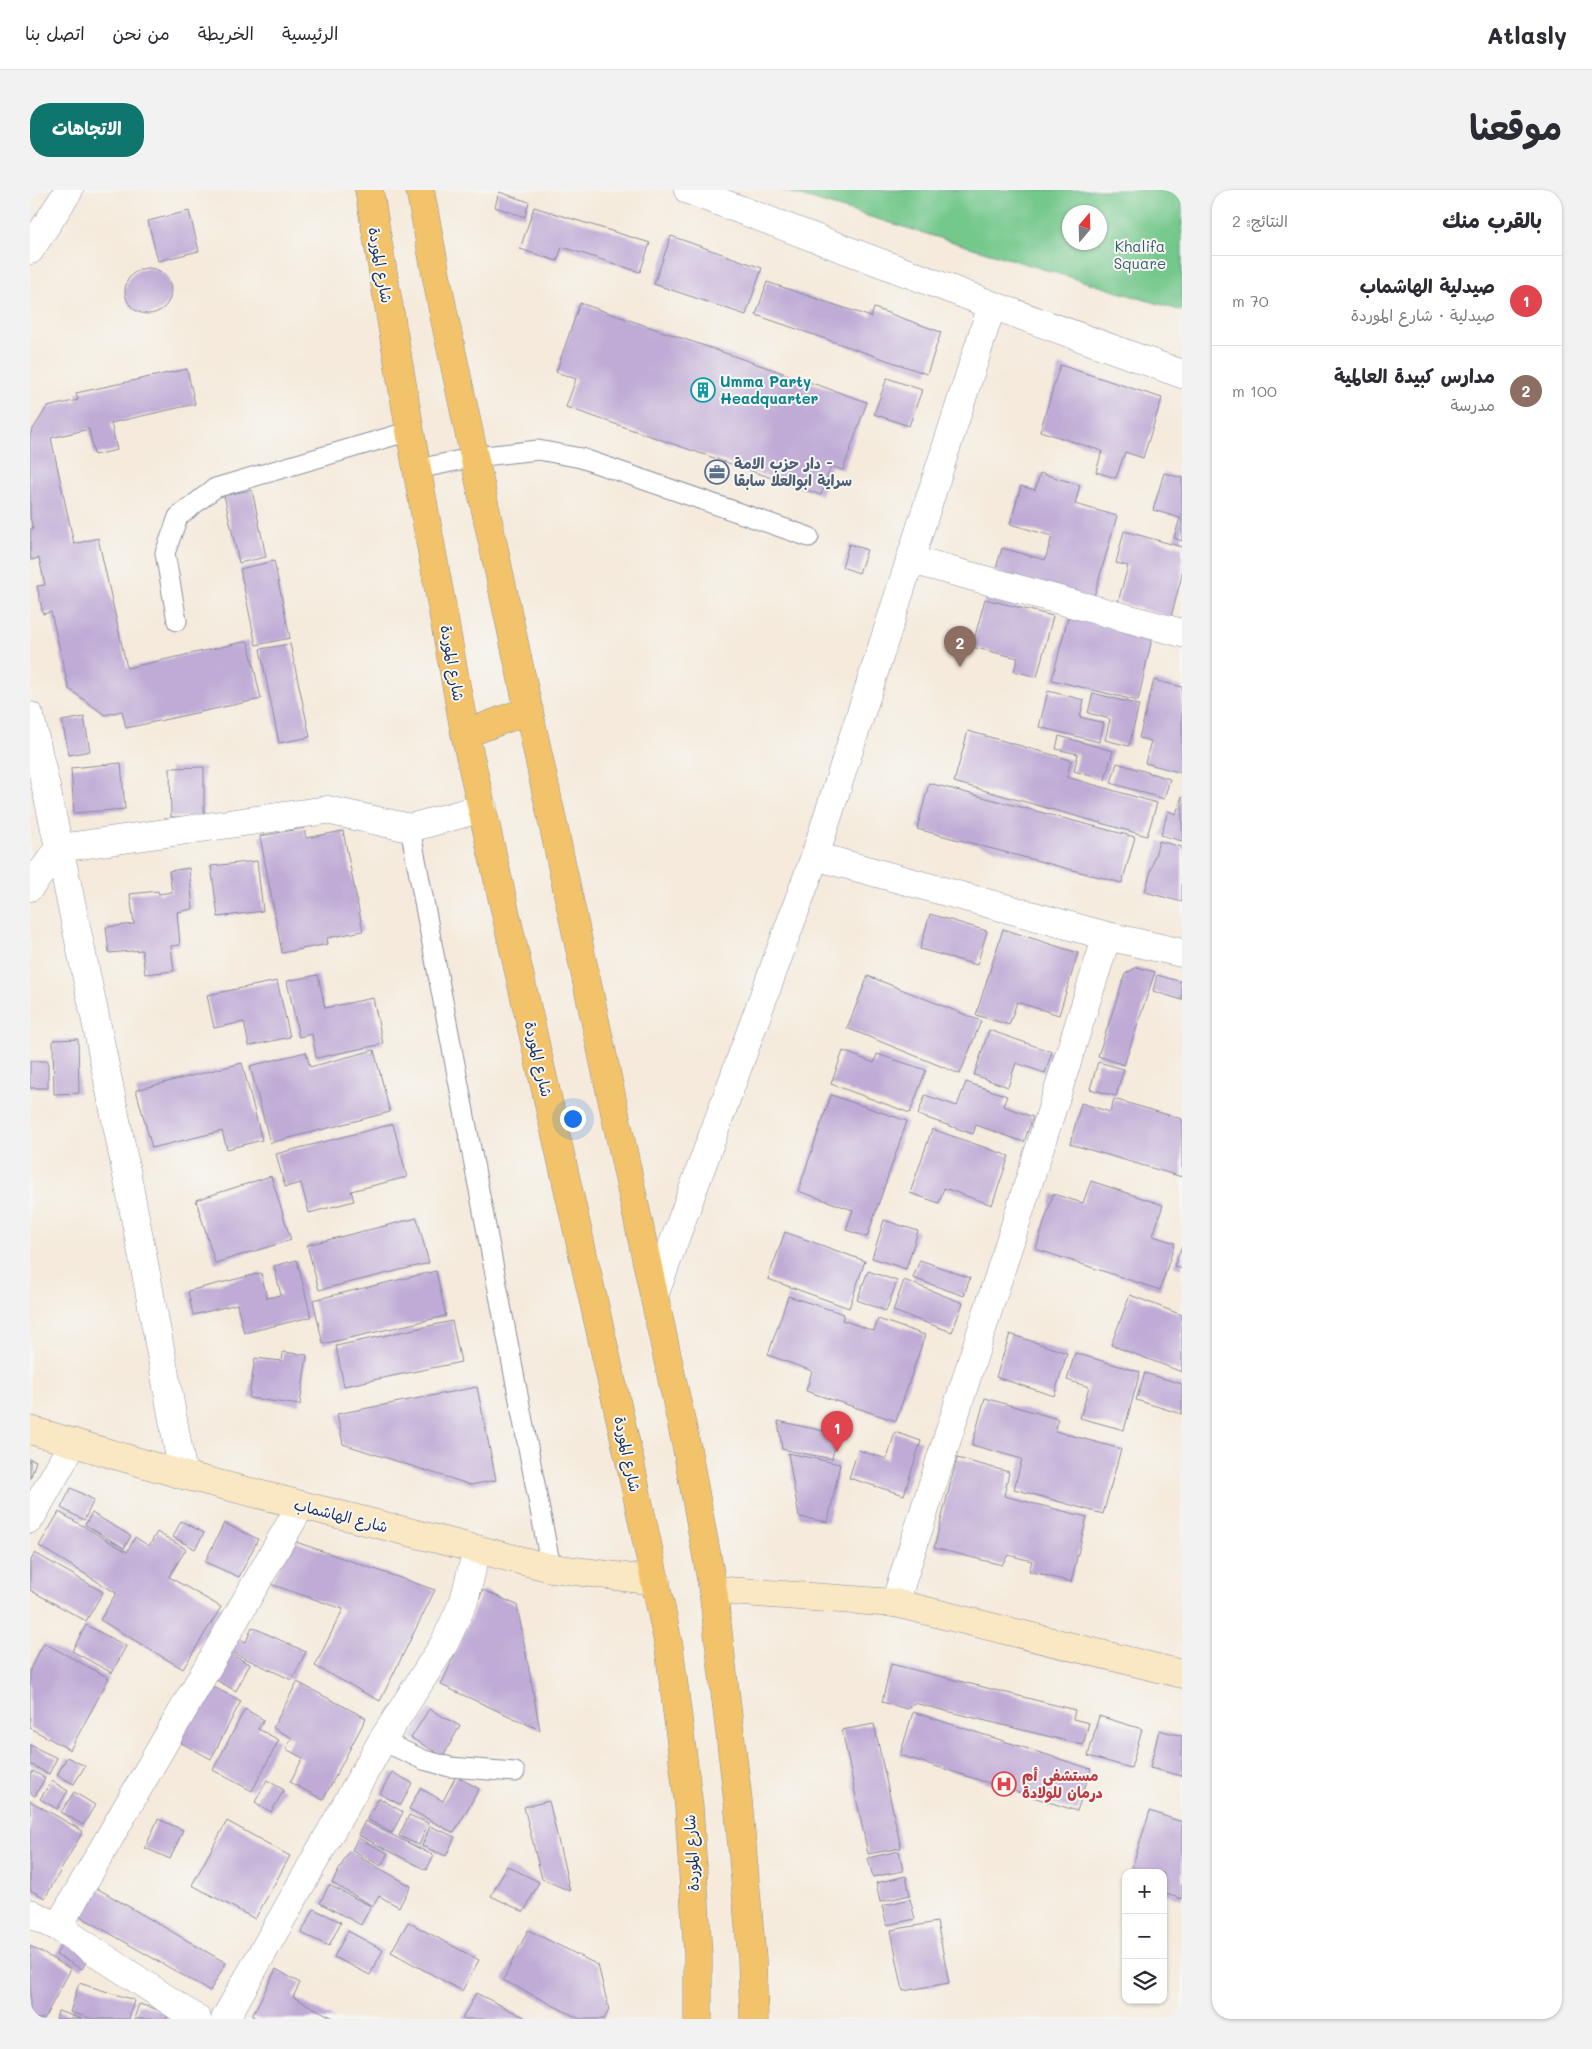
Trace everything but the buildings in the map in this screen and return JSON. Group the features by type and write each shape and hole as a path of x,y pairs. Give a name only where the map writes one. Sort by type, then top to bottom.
{"main road":[{"name":"شارع الموردة","path":"369,190 410,431 465,734 656,1581 668,1647 689,1807 698,1955 698,2019"},
{"path":"420,190 443,311 687,1449 713,1590 738,1801 752,1959 754,2019"},
{"path":"465,734 530,710"}],"street":[{"path":"34,232 68,190"},
{"path":"688,190 992,305 1182,374"},
{"path":"654,1296 815,856 992,305"},
{"path":"911,560 1182,633"},
{"path":"30,716 60,848 146,1266 183,1475"},
{"path":"30,887 60,848 327,810 410,828 483,808"},
{"path":"815,856 1107,936 1182,953"},
{"path":"895,1603 1107,936"},
{"name":"شارع الهاشماب","path":"30,1430 183,1475 551,1568 656,1581"},
{"path":"30,1519 73,1444"},
{"path":"58,1927 301,1505"},
{"path":"225,2019 382,1741 444,1644 464,1601 477,1549"},
{"path":"713,1590 895,1603 1182,1674"},
{"path":"30,1913 58,1927 197,2019"}],"lane":[{"path":"177,621 165,553 178,517 215,488 410,431"},
{"path":"418,469 475,457 538,450 581,458 809,537"},
{"path":"410,828 551,1568"},
{"path":"382,1741 424,1760 450,1767 515,1772"}],"green space":[{"name":"Khalifa Square","path":"781,190 1182,190 1182,311"}],"place":[{"name":"Umma Party Headquarter","path":"703,390"},
{"name":"دار حزب الامة - سراية ابوالعلا سابقا","path":"717,472"},
{"name":"مدارس كبيدة العالمية","path":"960,667"},
{"name":"صيدلية الهاشماب","path":"837,1452"},
{"name":"مستشفى أم درمان للولادة","path":"1004,1784"}]}
